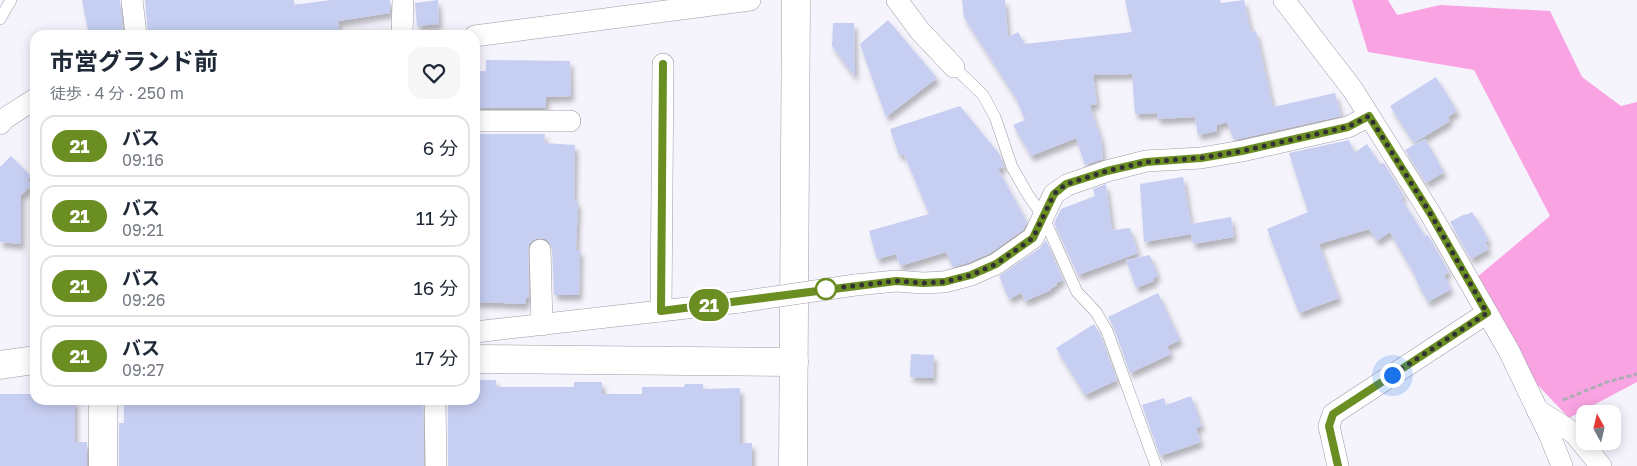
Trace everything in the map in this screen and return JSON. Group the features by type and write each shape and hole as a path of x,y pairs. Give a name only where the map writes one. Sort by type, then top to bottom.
{"street":[{"path":"132,0 135,30"},
{"path":"402,30 403,0"},
{"path":"480,35 750,0"},
{"path":"793,466 796,0"},
{"path":"897,0 920,31 954,67"},
{"path":"1284,0 1353,90 1430,213 1509,351 1562,466"},
{"path":"661,311 663,64"},
{"path":"0,124 4,119 30,102"},
{"path":"480,331 740,302 855,285 896,281 944,282 971,275 996,264 1033,238 1054,194 1066,184 1107,171 1146,162 1201,158 1242,151 1348,127 1369,116"},
{"path":"480,121 570,121"},
{"path":"540,250 542,325"},
{"path":"1338,466 1329,426 1333,414 1487,313"},
{"path":"480,359 794,362"},
{"path":"0,365 30,361"},
{"path":"103,405 103,466"},
{"path":"436,405 436,466"},
{"path":"1537,410 1574,433 1602,466"}],"lane":[{"path":"0,19 11,0"},
{"path":"954,67 983,95 995,117 1012,167 1043,216 1077,292 1096,312 1107,331 1156,466"}],"path":[{"path":"1537,410 1607,382 1637,374"}],"shaded area":[{"path":"1352,0 1388,0 1397,15 1440,5 1550,11 1582,77 1621,106 1637,102 1637,382 1594,405 1576,405 1576,414 1569,418 1532,379 1476,278 1550,216 1474,70 1368,52"}],"building":[{"path":"82,0 120,0 123,30 88,30"},
{"path":"145,0 294,0 294,5 330,0 390,0 390,13 338,21 339,30 148,30"},
{"path":"438,0 439,24 417,26 415,3"},
{"path":"962,0 1005,0 1008,37 1018,32 1025,44 1132,32 1125,0 1220,0 1221,3 1244,0 1251,32 1256,31 1273,107 1335,93 1341,116 1234,140 1227,122 1217,125 1217,131 1198,135 1195,117 1157,119 1157,113 1135,114 1132,74 1093,75 1097,104 1090,105 1101,139 1103,159 1085,165 1076,138 1031,156 1013,125 1025,120 1017,100 964,17"},
{"path":"888,20 937,78 886,117 860,44"},
{"path":"833,23 854,23 855,77 832,46"},
{"path":"486,60 570,61 571,96 546,97 546,108 480,108 480,71 486,71"},
{"path":"1436,77 1457,111 1448,117 1450,121 1414,143 1390,106"},
{"path":"960,106 1000,155 1004,167 998,169 1027,222 1023,230 990,253 953,267 946,252 900,266 896,254 877,259 869,231 929,214 904,154 899,155 890,129"},
{"path":"480,134 545,134 544,143 575,145 574,201 578,202 576,250 580,250 579,295 554,295 552,249 546,239 539,238 529,244 529,294 528,298 526,298 526,304 480,302"},
{"path":"1425,139 1444,172 1426,183 1405,150"},
{"path":"1349,140 1354,153 1367,144 1380,164 1384,163 1404,196 1401,198 1425,236 1428,235 1449,272 1444,275 1451,289 1428,302 1390,232 1377,241 1369,229 1319,244 1339,298 1299,313 1267,229 1308,212 1289,153"},
{"path":"11,156 30,175 27,180 30,183 30,187 21,195 21,244 0,242 0,167"},
{"path":"1183,177 1191,224 1231,217 1234,237 1193,244 1191,234 1144,242 1140,184"},
{"path":"1106,184 1112,230 1130,228 1138,253 1078,275 1054,223 1061,209 1095,196 1093,189"},
{"path":"1472,212 1489,240 1485,242 1489,249 1471,259 1450,222"},
{"path":"1046,240 1063,280 1056,283 1057,285 1051,290 1025,301 1021,293 1009,299 999,276 1040,248"},
{"path":"1150,255 1158,276 1153,278 1154,281 1136,288 1126,260"},
{"path":"1158,293 1180,340 1167,346 1171,354 1130,373 1114,328 1108,317"},
{"path":"1094,324 1100,334 1117,380 1085,395 1056,348"},
{"path":"911,354 934,355 933,378 910,377"},
{"path":"480,380 496,380 496,387 574,387 574,382 602,382 602,394 642,394 642,387 684,387 685,384 703,384 703,389 740,388 740,443 752,443 752,466 448,466 448,405 480,405"},
{"path":"0,394 30,394 30,405 75,405 75,442 87,442 87,466 0,466"},
{"path":"1191,396 1202,426 1196,428 1201,442 1160,456 1142,405 1164,398 1166,405"},
{"path":"124,405 423,405 424,466 119,466 119,423 124,423"}],"bus line":[{"name":"21","path":"663,64 661,311 740,302 855,285 896,281 944,282 971,275 996,264 1033,238 1054,194 1066,184 1107,171 1146,162 1201,158 1242,151 1348,127 1369,116 1430,213 1487,313 1333,414 1329,426 1338,466"}],"route":[{"path":"826,289 817,290 896,281 944,282 971,275 996,264 1033,238 1054,194 1066,184 1107,171 1146,162 1201,158 1242,151 1348,127 1369,116 1430,213 1487,313 1392,375"}]}
